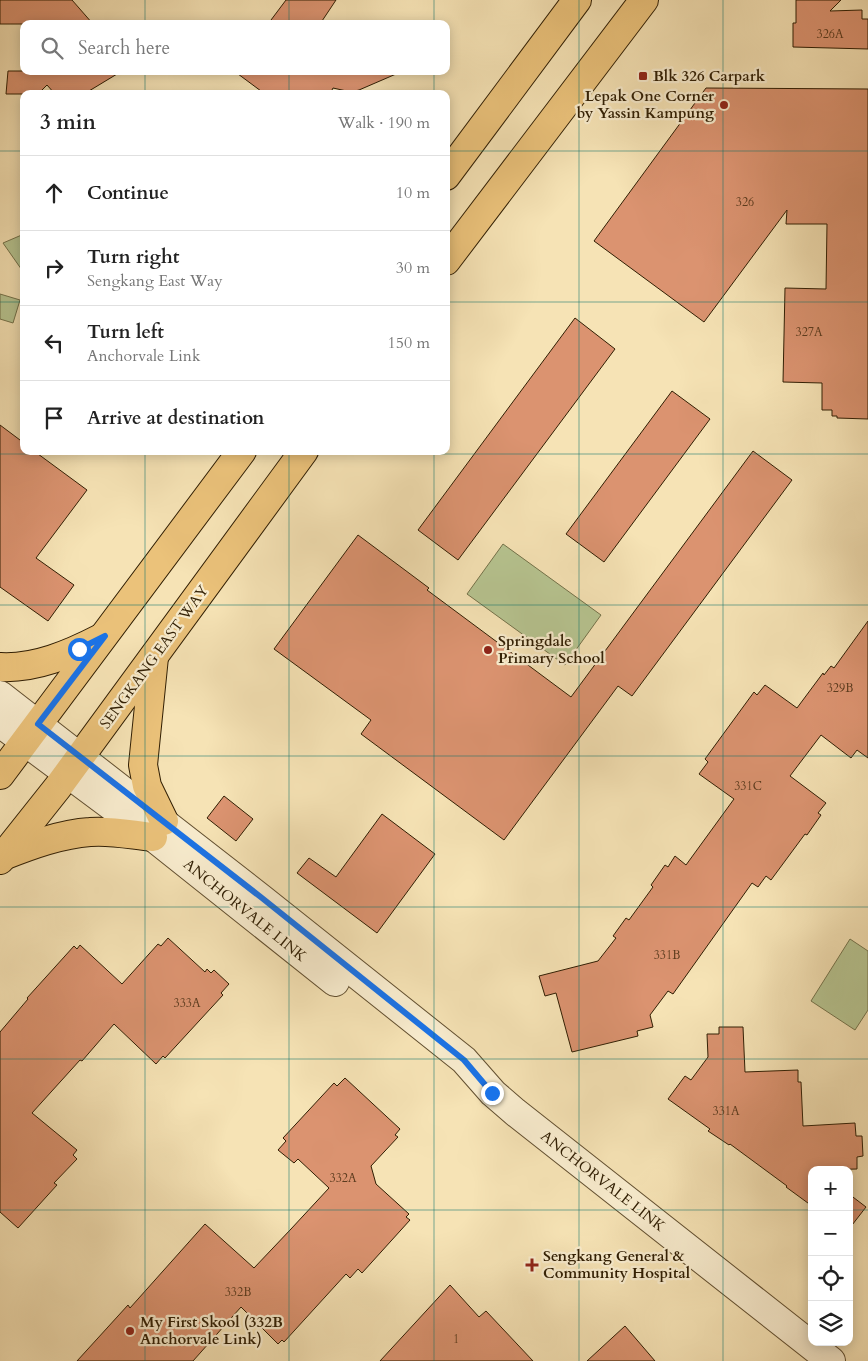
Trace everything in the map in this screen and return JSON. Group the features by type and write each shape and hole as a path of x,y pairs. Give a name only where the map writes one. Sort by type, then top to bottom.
{"main road":[{"path":"450,171 577,0"},
{"path":"450,257 644,0"},
{"path":"0,775 239,455"},
{"name":"SENGKANG EAST WAY","path":"2,858 74,766 301,455"},
{"path":"0,667 21,666 51,659 79,649 105,636"},
{"path":"2,858 30,846 90,832 158,829 147,786 144,765 154,656"}],"street":[{"name":"ANCHORVALE LINK","path":"0,695 31,734 464,1060 492,1093 831,1361"},
{"name":"ANCHORVALE LINK","path":"0,723 31,734"}],"green space":[{"path":"20,236 20,267 3,243"},
{"path":"0,294 20,300 13,323 0,319"},
{"path":"503,544 601,615 565,665 467,594"},
{"path":"850,939 868,951 868,1010 855,1030 811,1001"}],"building":[{"path":"0,0 72,0 90,20 20,20 20,24 0,24"},
{"path":"286,0 336,0 323,20 271,20"},
{"path":"796,0 841,0 830,11 862,10 862,19 868,19 868,49 793,47 793,23 796,23"},
{"path":"8,71 20,71 20,75 115,75 91,90 51,90 47,85 42,90 20,90 20,94 6,94"},
{"path":"239,75 394,75 359,90 333,88 332,90 260,90"},
{"path":"706,88 868,89 868,419 837,418 837,416 832,416 832,410 822,410 822,383 783,382 785,288 826,289 827,224 786,224 787,210 704,322 594,241"},
{"path":"575,318 615,349 458,560 418,530"},
{"path":"672,391 710,419 604,562 566,534"},
{"path":"0,425 20,440 20,455 39,455 87,490 36,558 74,585 48,621 0,587"},
{"path":"753,451 792,480 632,696 618,686 504,840 361,734 371,720 274,649 358,535 429,588 427,590 571,697"},
{"path":"868,621 868,758 857,750 851,758 821,735 790,776 826,803 818,813 821,815 807,835 805,834 771,880 766,876 758,887 752,883 673,994 668,991 650,1015 653,1027 637,1031 638,1036 572,1052 556,993 545,996 539,976 598,961 616,938 613,936 626,918 629,920 653,887 651,885 665,865 668,867 675,856 686,865 734,799 699,774 708,762 705,759 754,692 757,695 765,685 797,708 823,673 824,675 831,666 834,668"},
{"path":"224,796 253,819 236,841 207,818"},
{"path":"382,814 435,854 377,933 297,873 309,858 336,877"},
{"path":"168,938 205,972 207,969 211,973 214,970 229,984 221,993 223,995 165,1058 163,1056 156,1064 114,1024 82,1061 80,1060 32,1113 77,1150 73,1155 77,1159 54,1183 57,1185 18,1228 0,1212 0,1032 27,998 74,946 77,949 80,945 122,984 158,944 161,946"},
{"path":"719,1027 743,1027 745,1072 798,1070 798,1082 801,1082 803,1126 855,1123 856,1136 862,1136 863,1156 857,1157 857,1169 853,1169 853,1166 808,1166 808,1203 730,1144 708,1131 710,1129 668,1099 685,1076 691,1080 708,1057 707,1034 719,1034"},
{"path":"345,1078 400,1129 395,1135 398,1137 371,1166 376,1184 409,1214 406,1217 410,1220 362,1273 358,1269 350,1278 346,1274 284,1342 282,1340 278,1344 241,1307 193,1361 77,1361 128,1305 130,1308 205,1224 254,1268 291,1229 329,1188 298,1159 294,1163 278,1150 286,1141 283,1138 334,1083 337,1086"},
{"path":"853,1197 866,1207 853,1224"},
{"path":"450,1285 479,1317 486,1311 533,1361 380,1361"},
{"path":"625,1326 655,1361 587,1361"}],"place":[{"name":"Blk 326 Carpark","path":"643,76"},
{"name":"Lepak One Corner by Yassin Kampung","path":"724,105"},
{"name":"Springdale Primary School","path":"488,650"},
{"name":"Sengkang General & Community Hospital","path":"532,1265"},
{"name":"My First Skool (332B Anchorvale Link)","path":"130,1331"}],"route":[{"path":"79,649 105,636 38,724 262,898 464,1060 492,1093"}]}
